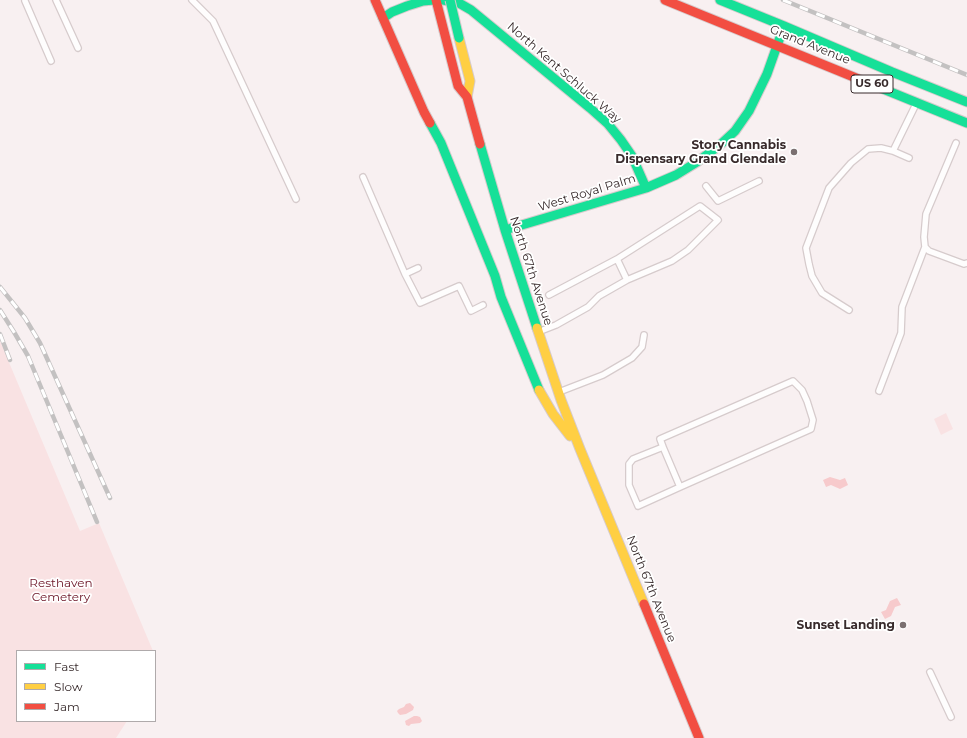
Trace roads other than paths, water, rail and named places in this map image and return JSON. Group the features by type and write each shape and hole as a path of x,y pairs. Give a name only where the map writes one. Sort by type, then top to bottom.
{"main road":[{"name":"North 67th Avenue","path":"375,0 424,112 441,143 495,276 501,297 541,394 553,414 580,449"},
{"name":"North 67th Avenue","path":"435,0 458,86 467,97 505,230 559,393 580,449 700,738"},
{"path":"383,18 392,12 407,6 423,1 435,0"},
{"name":"North Kent Schluck Way","path":"443,0 459,3 476,14 608,124 632,156 646,188"},
{"name":"North 67th Avenue","path":"450,0 470,81 467,97"},
{"name":"Grand Avenue","path":"665,0 967,123"},
{"name":"Grand Avenue","path":"720,0 967,102"},
{"name":"West Royal Palm","path":"505,230 646,188 676,175 697,162 720,145 735,131 749,111 767,74 784,26"}],"lane":[{"path":"56,0 78,48"},
{"path":"192,0 213,21 296,199"},
{"path":"25,1 51,62"},
{"path":"893,151 917,102"},
{"path":"956,143 926,214 924,237 926,247 929,251 964,264 967,263"},
{"path":"848,310 822,293 812,276 806,248 829,188 851,163 868,149 881,148 893,151 909,158"},
{"path":"363,177 405,274 420,303 459,286 471,310 483,305"},
{"path":"706,186 718,201 759,181"},
{"path":"538,332 556,325 588,307 600,296 627,280 672,261 688,250 718,220 700,206 617,259 549,295"},
{"path":"879,391 901,333 902,307 926,247"},
{"path":"617,259 627,280"},
{"path":"405,274 418,268"},
{"path":"559,393 603,375 632,358 642,347 644,335"},
{"path":"663,447 633,460 629,464 629,485 638,506 811,429 813,420 807,401 802,390 793,381 660,439 680,487"},
{"path":"930,672 951,717"}],"railway":[{"path":"783,0 967,75"},
{"path":"0,287 25,318 40,343 110,498"},
{"path":"0,310 28,356 97,522"},
{"path":"0,334 10,360"}],"place":[{"name":"Story Cannabis Dispensary Grand Glendale","path":"794,152"},
{"name":"Sunset Landing","path":"903,625"}],"park label":[{"name":"Resthaven Cemetery","path":"61,590"}]}
